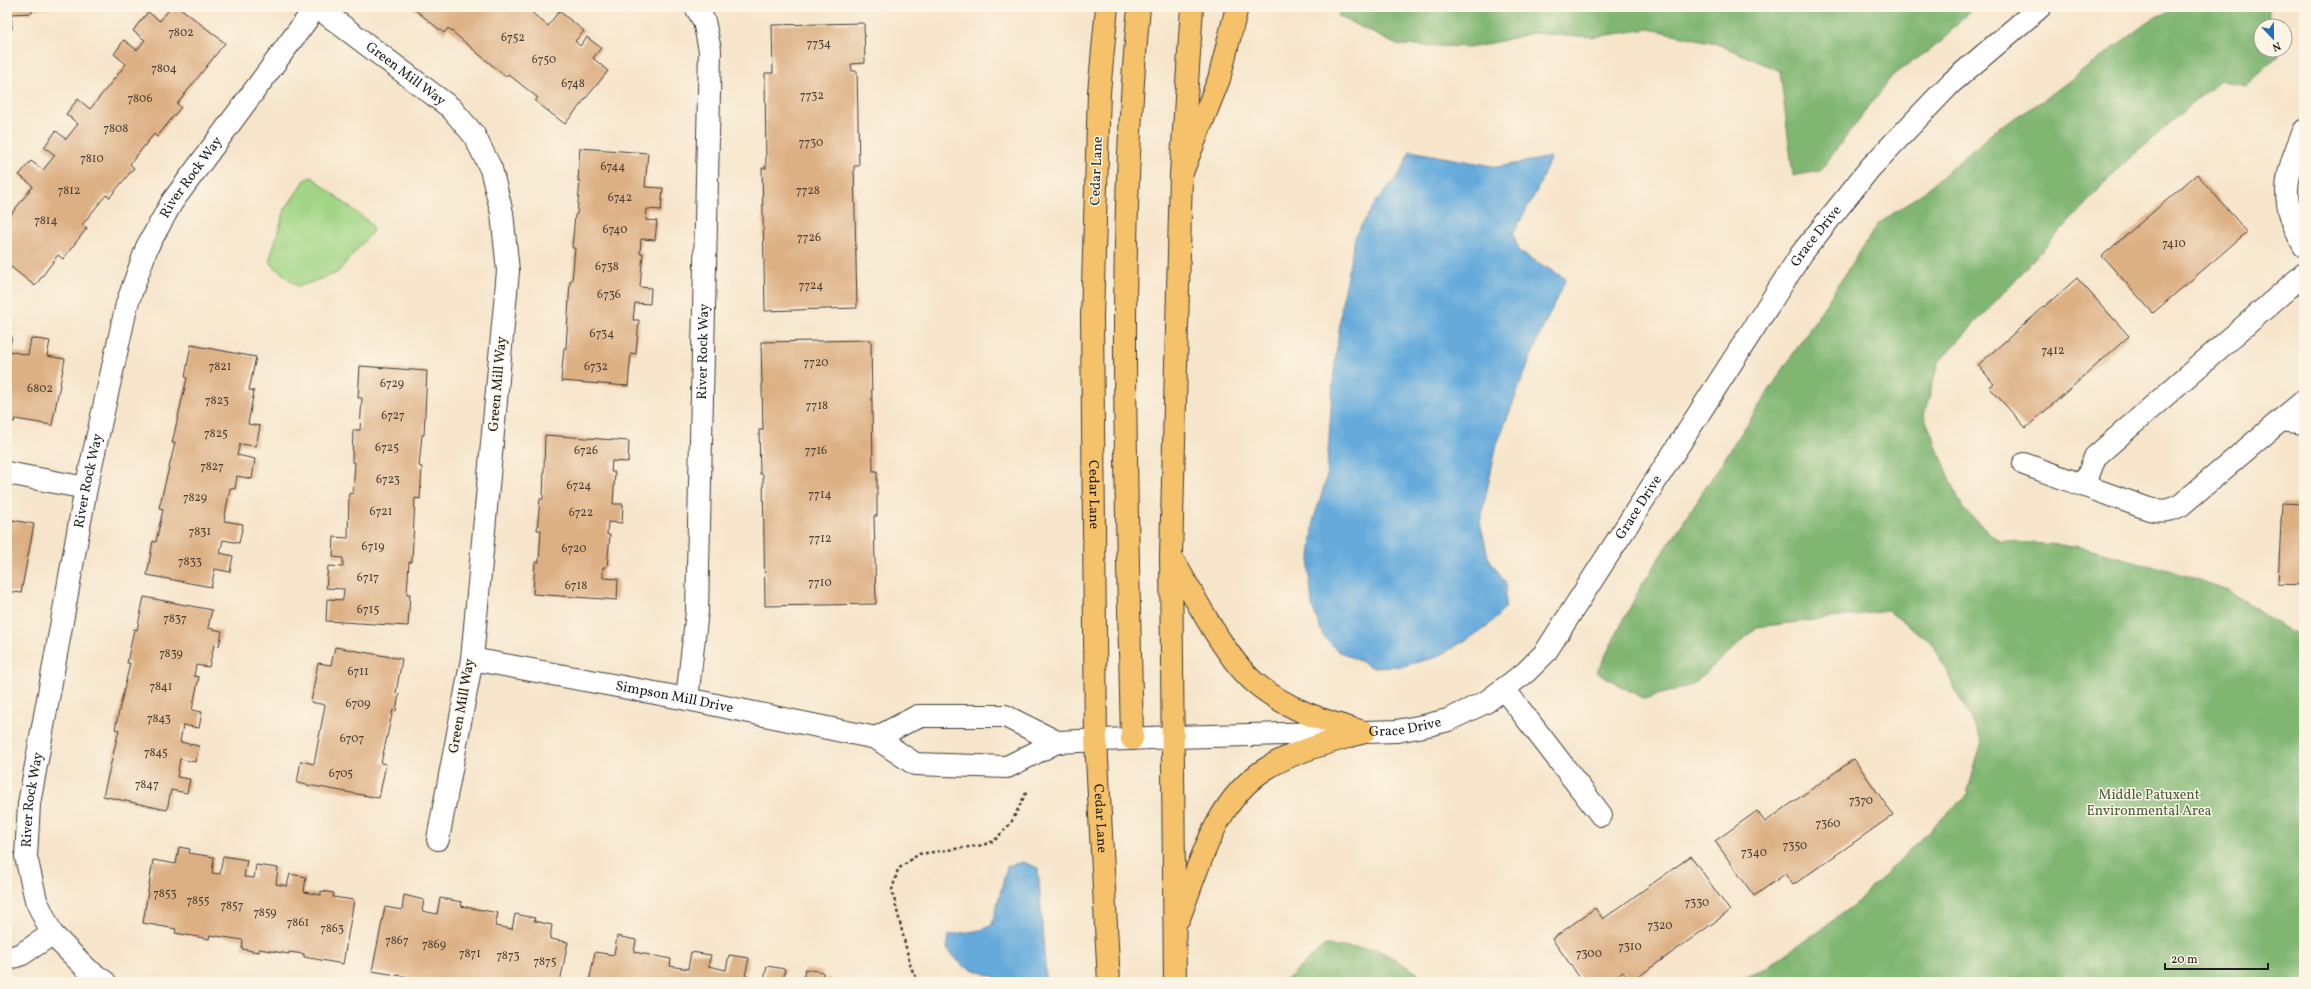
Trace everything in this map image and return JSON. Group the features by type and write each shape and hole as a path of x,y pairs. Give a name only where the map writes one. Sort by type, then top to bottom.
{"main road":[{"name":"Cedar Lane","path":"1107,7 1099,92 1092,317 1096,740 1109,982"},
{"path":"1132,739 1125,332 1131,87 1139,7"},
{"path":"1175,982 1171,556 1181,175 1192,7"},
{"path":"1181,175 1220,79 1237,7"},
{"path":"1171,556 1227,650 1254,682 1286,704 1322,721 1364,732"},
{"path":"1175,929 1223,811 1241,790 1267,768 1303,752 1364,732"}],"street":[{"name":"River Rock Way","path":"106,982 88,970 52,934 36,900 26,857 29,804 86,488 127,304 147,247 172,202 316,7"},
{"name":"Green Mill Way","path":"316,7 451,108 474,135 491,169 502,213 508,271 472,660 438,839"},
{"name":"River Rock Way","path":"686,699 697,611 710,50 704,21 696,7"},
{"name":"Grace Drive","path":"1096,740 1173,736 1397,731 1448,720 1486,702 1504,689 1545,653 1802,254 1870,168 1951,83 2040,7"},
{"path":"2304,131 2287,181 2286,200 2290,216 2304,246"},
{"path":"2085,484 2095,458 2304,274"},
{"path":"2024,464 2085,484 2149,509 2160,511 2171,510 2181,505 2304,401"},
{"path":"2281,420 2304,423"},
{"path":"7,473 86,488"},
{"name":"Simpson Mill Drive","path":"472,660 686,699 876,738 915,764 1006,767 1057,742 1096,740"},
{"path":"1504,689 1600,815"},
{"name":"Simpson Mill Drive","path":"876,738 918,716 1005,716 1057,742"},
{"path":"7,959 22,954 52,934"}],"path":[{"path":"919,982 911,968 892,890 898,869 919,854 983,845 994,841 1011,822 1029,788"}],"green space":[{"path":"1342,7 1973,7 1941,42 1892,76 1820,171 1793,176 1780,71 1715,43 1650,29 1593,37 1533,33 1476,47 1397,45 1338,16"},
{"name":"Middle Patuxent Environmental Area","path":"2192,7 2267,7 2269,18 2253,18 2253,58 2276,58 2245,86 2219,80 2120,167 1938,363 1924,416 1963,509 1999,541 2076,546 2172,571 2228,590 2288,630 2304,636 2304,982 1733,982 1764,970 1853,906 1967,794 1982,741 1931,642 1888,611 1757,627 1692,685 1644,699 1597,672 1640,588 1878,224 1925,191 1999,127 2041,102 2156,16"},
{"path":"312,177 371,224 373,231 337,273 298,287 269,262 285,209 306,179"},
{"path":"1324,946 1378,949 1426,978 1428,982 1283,982"}],"water":[{"path":"1410,151 1498,167 1551,157 1537,190 1513,234 1520,252 1566,279 1540,334 1497,444 1480,522 1488,557 1506,584 1505,609 1486,628 1437,657 1403,666 1372,667 1338,651 1323,636 1312,606 1309,570 1314,518 1326,480 1333,382 1343,295 1356,234 1376,202 1401,172"},
{"path":"1023,862 1038,868 1046,979 1044,982 1009,982 963,966 947,949 949,935 981,930 992,925 1007,866"}],"building":[{"path":"7,7 53,8 32,9 32,13 11,14 12,29 7,30"},
{"path":"171,7 179,7 225,43 177,104 181,107 157,137 154,134 130,164 134,168 110,197 106,195 82,225 87,228 63,259 58,255 35,286 7,264 7,215 9,217 33,186 19,175 31,161 43,170 55,155 44,147 56,131 66,139 78,124 66,114 78,99 90,109 126,64 114,54 124,40 137,50 145,40 133,31 138,24 148,12 160,21"},
{"path":"417,7 525,7 548,26 559,11 584,31 575,41 580,46 587,37 601,48 593,58 608,71 565,124 535,101 538,98 508,74 506,77 448,28 444,33 414,9"},
{"path":"864,23 865,63 851,64 852,71 857,71 859,166 854,166 857,308 765,311 762,168 766,168 765,73 773,73 772,25"},
{"path":"580,148 648,153 645,187 663,188 661,210 647,209 646,220 657,221 655,240 641,239 640,253 643,253 640,287 651,288 650,304 635,303 633,320 639,320 636,354 631,353 628,386 561,381 564,348 566,348 570,281 572,281 575,248 572,248 580,181 578,181"},
{"path":"2197,174 2247,232 2153,313 2102,256"},
{"path":"2077,278 2129,336 2026,428 1989,387 1994,384 1978,365"},
{"path":"7,335 12,336 9,351 28,355 31,338 50,341 47,356 65,359 52,425 15,419 14,422 7,421"},
{"path":"871,340 873,471 877,471 877,516 874,516 876,604 765,606 763,474 760,474 759,430 763,430 761,342"},
{"path":"191,345 256,357 249,390 254,391 248,424 260,426 256,446 240,444 237,455 255,459 252,479 237,476 235,489 230,488 224,521 243,524 239,543 223,540 220,553 233,556 230,572 215,569 211,587 147,575 153,541 156,542 163,509 159,508 175,443 172,443 187,378 185,377"},
{"path":"360,366 427,371 424,435 422,435 419,466 422,467 420,499 415,498 412,562 409,562 407,594 410,594 408,626 326,621 327,599 343,600 344,589 326,588 328,566 343,567 343,558 333,557 334,537 348,538 349,493 353,494 355,462 352,462 353,430 360,430 362,398 358,398"},
{"path":"545,435 629,441 628,462 612,461 611,472 615,472 613,504 623,504 622,523 608,522 607,535 610,535 607,567 603,567 603,578 618,579 617,600 533,594 535,562 539,562 541,530 537,530 540,499 543,499"},
{"path":"2282,503 2304,504 2304,585 2278,584"},
{"path":"7,519 34,524 21,593 7,591"},
{"path":"144,597 212,610 208,628 222,631 219,646 214,645 209,667 196,665 194,676 199,677 192,710 202,712 199,728 183,725 180,742 199,746 195,762 180,759 177,777 190,779 187,793 171,790 167,810 103,796 119,730 115,729 130,663 127,663 134,629 137,630"},
{"path":"335,647 402,659 396,693 399,694 396,711 393,710 381,763 386,764 379,798 297,783 301,761 314,764 325,705 311,702 318,663 331,665"},
{"path":"1854,759 1893,815 1793,885 1785,874 1754,896 1715,841 1757,811 1765,822"},
{"path":"179,847 190,849 189,853 214,857 212,873 220,874 223,856 247,860 244,877 254,878 256,865 278,868 276,884 287,886 290,874 306,877 304,892 321,895 321,891 334,893 333,897 354,900 343,964 304,957 304,954 289,952 289,954 259,949 259,952 242,949 243,940 210,935 209,939 175,933 176,929 143,923 153,860 176,864"},
{"path":"1691,856 1730,911 1631,982 1623,972 1609,982 1583,982 1552,939 1595,908 1603,919"},
{"path":"404,895 424,900 422,911 437,914 440,898 462,902 461,906 498,913 495,926 512,929 515,914 535,918 534,921 552,925 550,939 568,942 560,982 439,982 372,971 385,907 402,910"},
{"path":"617,936 636,940 634,952 671,959 670,966 688,969 691,952 711,955 708,966 726,970 729,955 749,958 745,976 764,980 767,966 785,969 783,982 589,982 595,952 614,955"},
{"path":"805,969 823,972 822,977 842,982 803,982"}]}
